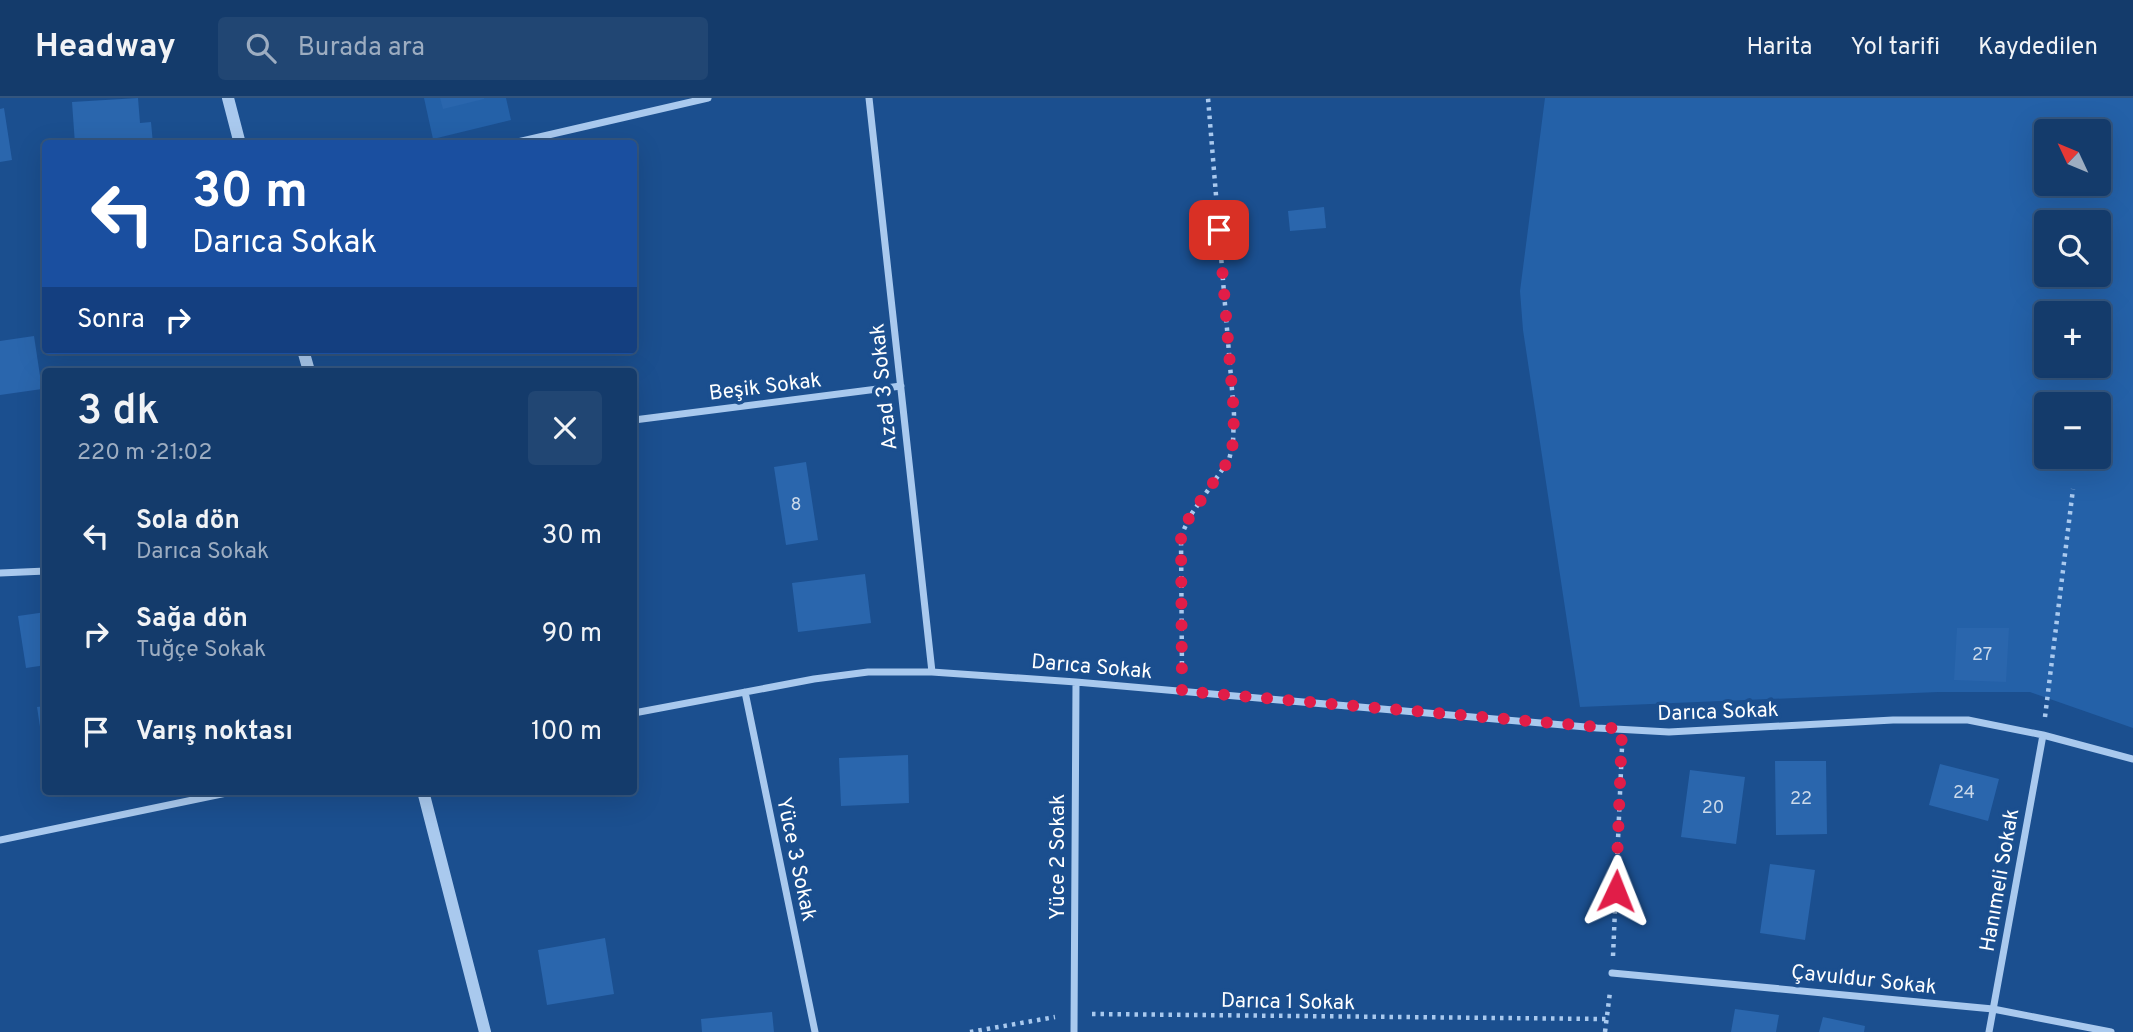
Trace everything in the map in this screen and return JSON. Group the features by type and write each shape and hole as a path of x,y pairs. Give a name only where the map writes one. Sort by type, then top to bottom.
{"street":[{"path":"228,98 239,140"},
{"path":"526,140 708,98"},
{"name":"Azad 3 Sokak","path":"869,98 932,672"},
{"name":"Beşik Sokak","path":"637,420 901,386"},
{"path":"0,573 42,571"},
{"name":"Darıca Sokak","path":"637,712 868,672 932,672 1669,732 1936,719 1968,720 2043,735 2133,759"},
{"name":"Yüce 2 Sokak","path":"1074,1032 1076,682"},
{"name":"Yüce 3 Sokak","path":"745,692 815,1032"},
{"name":"Hanımeli Sokak","path":"1989,1032 2043,735"},
{"path":"0,840 217,795"},
{"path":"424,795 485,1032"},
{"name":"Çavuldur Sokak","path":"1612,972 1993,1009 2111,1032"}],"path":[{"path":"1182,691 1181,536 1195,508 1229,460 1233,443 1234,414 1208,98"},
{"path":"2043,735 2073,489"},
{"path":"1605,1032 1612,972 1622,729"},
{"name":"Darıca 1 Sokak","path":"970,1032 1074,1014 1606,1019"}],"shaded area":[{"path":"424,98 506,98 511,120 433,139"},
{"path":"1545,98 2133,98 2133,728 2030,692 1938,692 1580,707 1523,330 1520,291"}],"building":[{"path":"138,98 140,123 151,122 153,140 75,140 72,102"},
{"path":"440,98 484,98 484,99 443,109"},
{"path":"4,108 12,160 0,162 0,109"},
{"path":"1324,207 1326,228 1290,231 1288,211"},
{"path":"34,336 42,389 0,395 0,341"},
{"path":"806,462 818,540 786,545 774,467"},
{"path":"865,574 871,623 798,632 792,583"},
{"path":"42,613 42,666 26,668 18,616"},
{"path":"1957,628 2009,628 2006,682 1954,680"},
{"path":"42,706 42,740 37,707"},
{"path":"908,755 909,803 841,806 839,758"},
{"path":"1775,761 1826,761 1827,834 1776,835"},
{"path":"1940,764 1999,779 1988,821 1929,805"},
{"path":"1690,770 1745,777 1736,844 1681,837"},
{"path":"1770,864 1815,870 1805,940 1760,933"},
{"path":"605,938 614,994 547,1005 538,950"},
{"path":"1735,1009 1779,1015 1776,1032 1731,1032"},
{"path":"772,1012 774,1032 702,1032 701,1019"},
{"path":"1823,1017 1865,1026 1864,1032 1819,1032"}],"route":[{"path":"1219,230 1234,414 1233,443 1229,460 1190,516 1181,536 1182,691 1597,729 1622,729 1616,891"}]}
